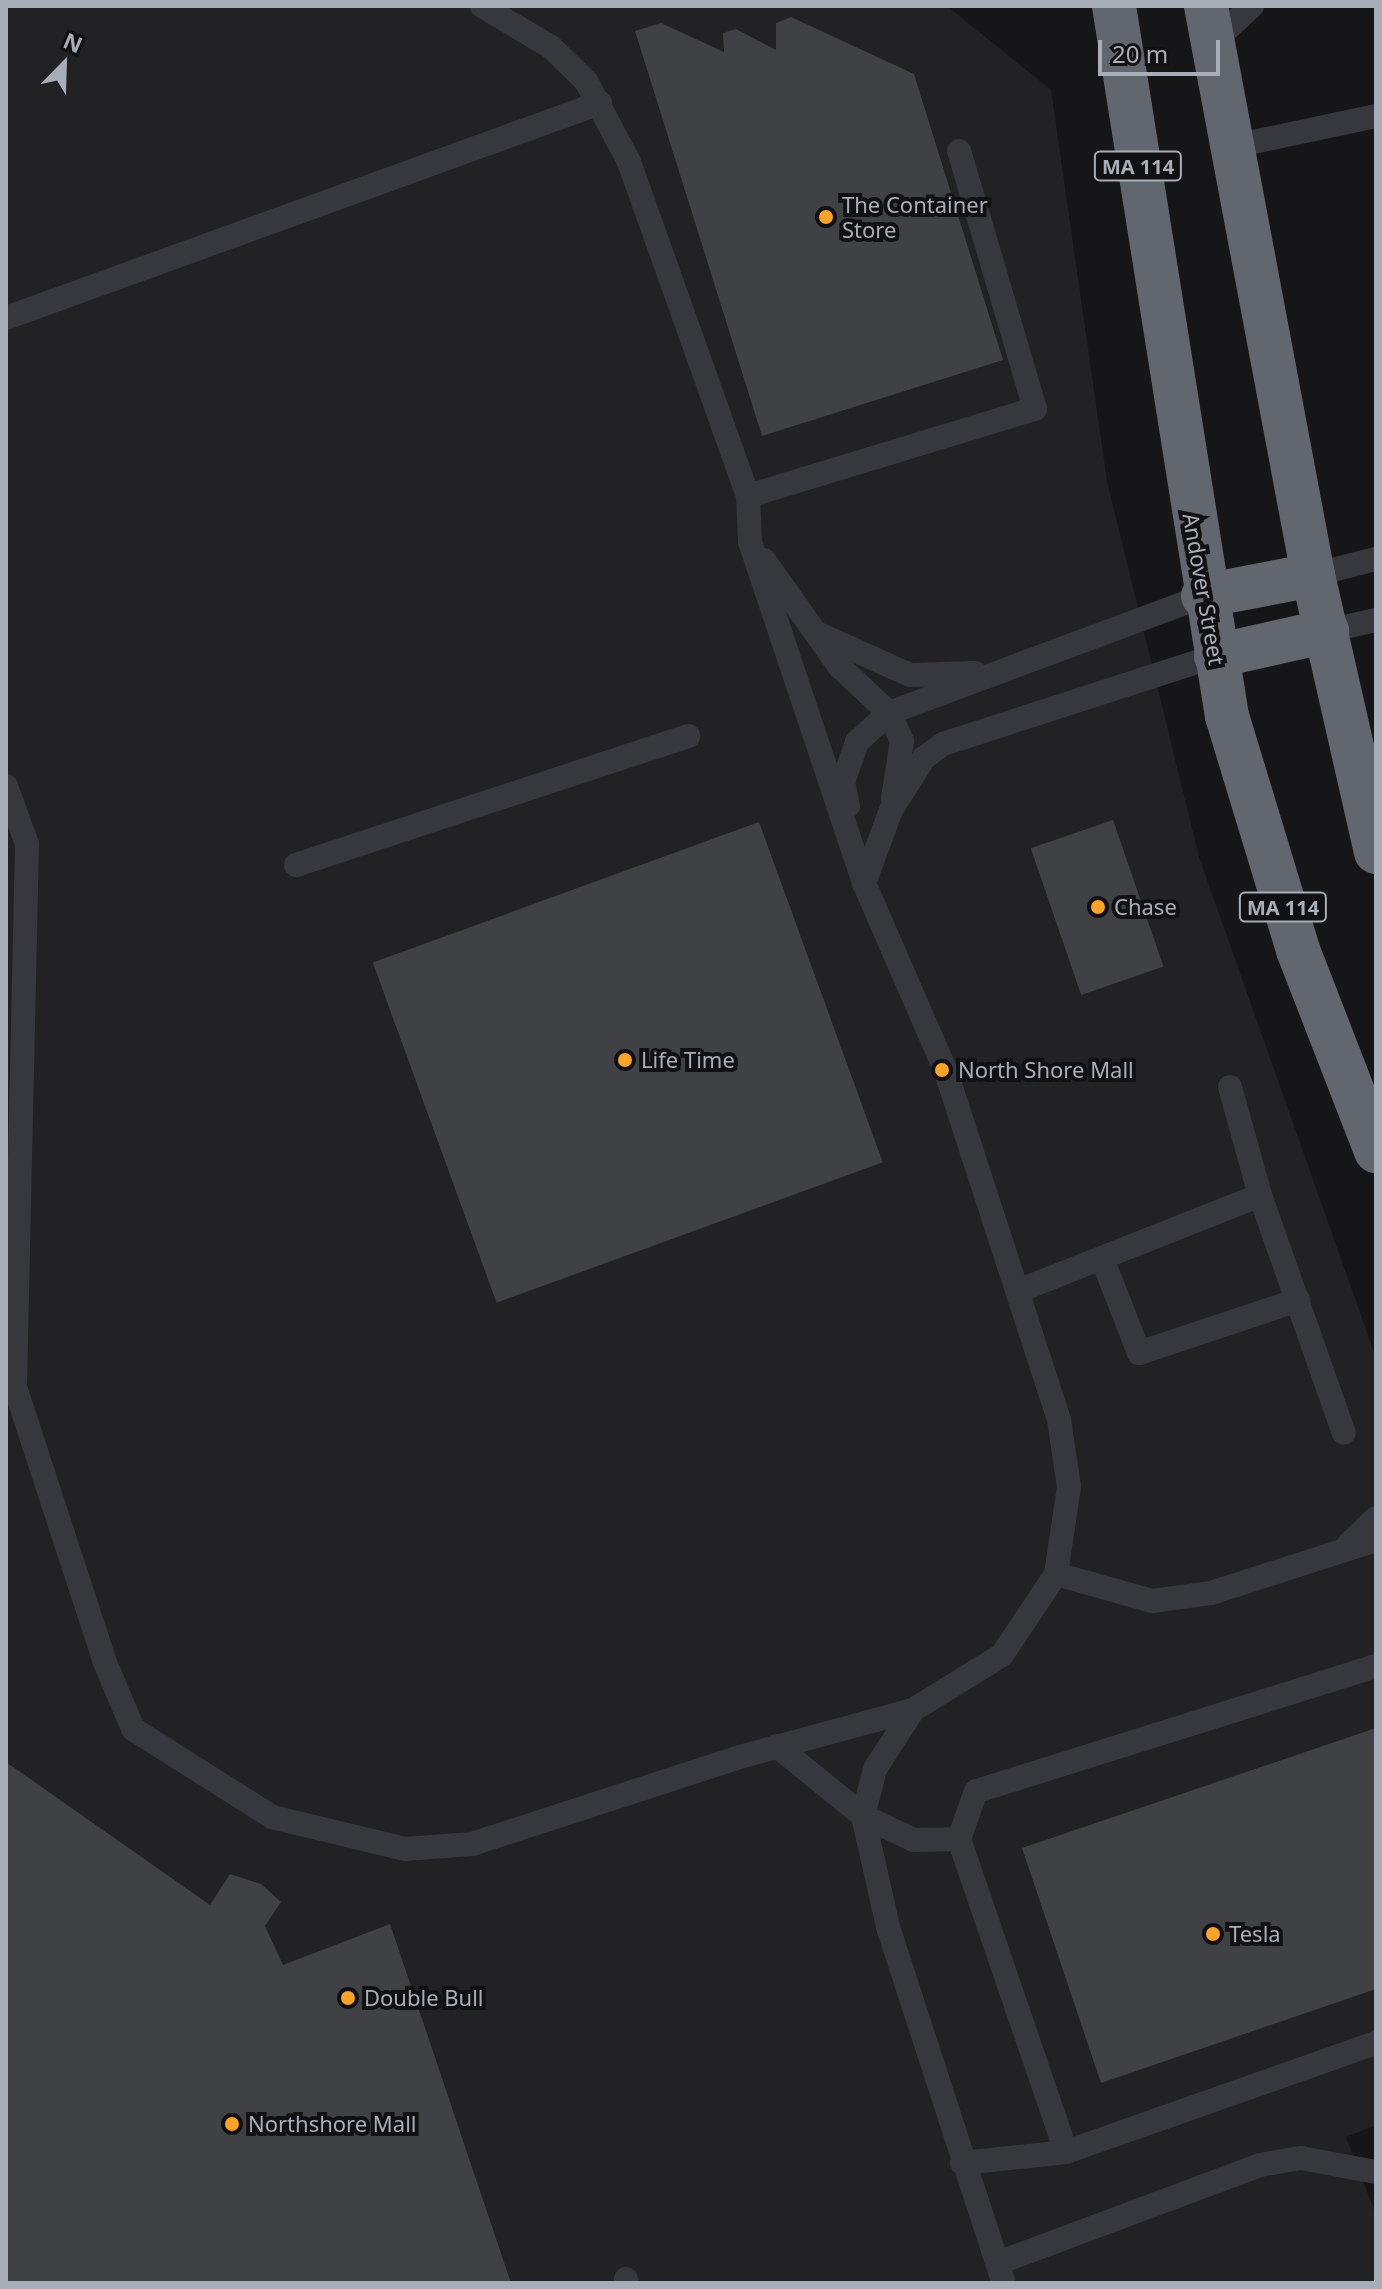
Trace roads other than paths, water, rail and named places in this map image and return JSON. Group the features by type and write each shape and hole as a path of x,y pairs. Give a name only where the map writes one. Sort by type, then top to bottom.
{"highway":[{"name":"Andover Street","path":"1114,6 1203,596 1216,656 1274,879 1376,1151"},
{"path":"1209,24 1313,575 1376,852"},
{"path":"1203,596 1313,575"},
{"path":"1216,656 1327,631"}],"lane":[{"path":"6,786 27,844 15,1387 104,1660 133,1729 272,1817 405,1849 472,1844 777,1746 913,1710 1002,1655 1056,1574 1069,1487 1059,1420 946,1072 864,883 750,542 748,496 629,162 600,103 551,47 482,6"},
{"path":"1209,24 1252,6"},
{"path":"6,318 600,103"},
{"path":"1234,146 1376,116"},
{"path":"748,496 1035,409 959,151"},
{"path":"750,542 839,666 889,713 902,741 891,810 864,883"},
{"path":"1313,575 1376,559"},
{"path":"864,883 843,782 857,742 889,713 1203,596"},
{"path":"1327,631 1376,620"},
{"path":"815,632 910,675 998,673"},
{"path":"891,810 924,758 943,744 1216,656"},
{"path":"296,865 688,736"},
{"path":"1230,1087 1260,1195 1344,1433"},
{"path":"1018,1291 1260,1195"},
{"path":"1102,1258 1139,1353 1298,1300"},
{"path":"1349,1544 1376,1518"},
{"path":"1056,1574 1152,1601 1211,1593 1349,1544 1376,1540"},
{"path":"1066,2152 959,1839 976,1791 1376,1666"},
{"path":"913,1710 875,1769 863,1816 888,1927 962,2163 1001,2273 1260,2165 1301,2158 1376,2172"},
{"path":"777,1746 863,1816 914,1840 959,1839"},
{"path":"962,2163 1066,2152 1376,2043"}],"place":[{"name":"The Container Store","path":"826,217"},
{"name":"Chase","path":"1098,907"},
{"name":"Life Time","path":"625,1060"},
{"name":"North Shore Mall","path":"942,1070"},
{"name":"Tesla","path":"1213,1934"},
{"name":"Double Bull","path":"348,1998"},
{"name":"Northshore Mall","path":"232,2124"}]}
